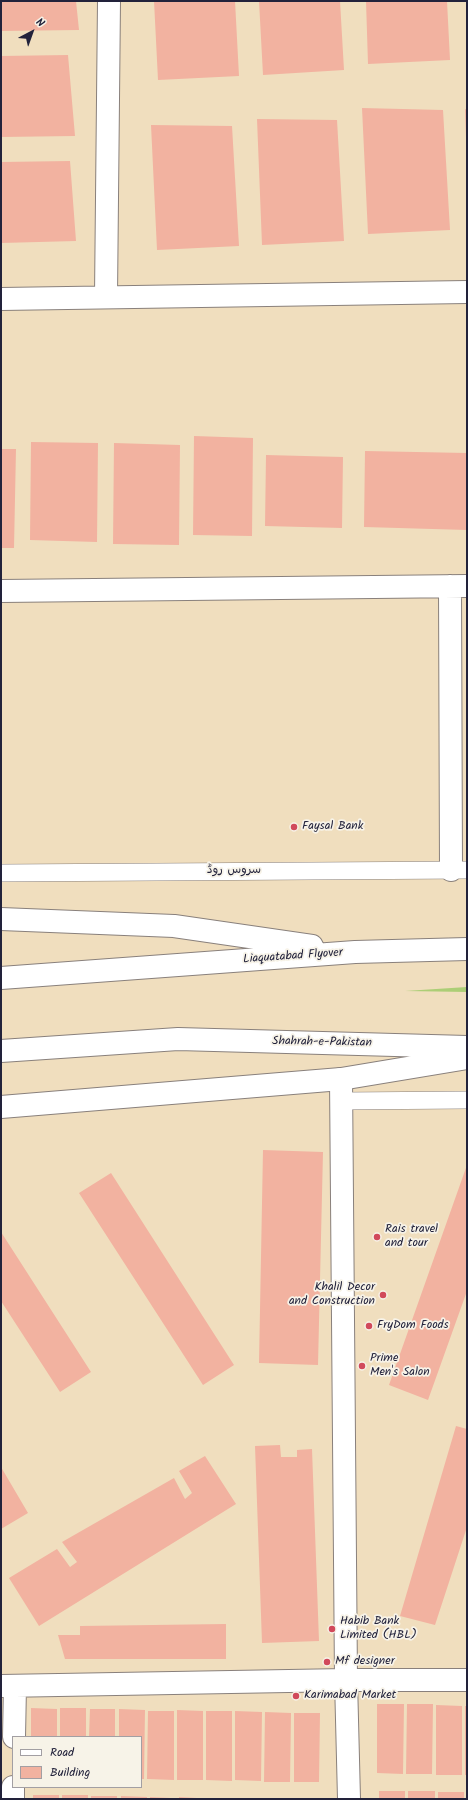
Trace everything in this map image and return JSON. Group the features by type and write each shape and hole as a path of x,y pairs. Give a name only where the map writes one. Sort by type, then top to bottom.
{"main road":[{"path":"106,296 109,1"},
{"path":"1,299 106,296 467,292"},
{"path":"1,591 459,586 459,870"},
{"path":"1,919 174,926 355,952"},
{"name":"Liaquatabad Flyover","path":"1,978 355,952 467,949"},
{"name":"Shahrah-e-Pakistan","path":"1,1051 178,1039 467,1047"},
{"path":"1,1107 341,1079 467,1058"},
{"path":"341,1079 346,1680 349,1799"},
{"path":"14,1736 8,1686 346,1680 467,1680"},
{"path":"13,1788 13,1799"}],"lane":[{"name":"سروس روڈ","path":"1,873 459,870"},
{"path":"342,1101 467,1100"}],"green space":[{"path":"467,987 467,992 405,991"}],"building":[{"path":"1,1 76,1 79,30 1,31"},
{"path":"154,1 235,1 239,76 158,80"},
{"path":"259,1 340,1 344,70 263,75"},
{"path":"366,1 447,1 450,60 368,64"},
{"path":"68,55 75,136 1,137 1,56"},
{"path":"362,108 443,110 450,230 368,234"},
{"path":"465,109 467,110 467,137 466,137"},
{"path":"257,119 337,120 344,241 262,245"},
{"path":"151,125 232,126 239,246 157,250"},
{"path":"70,161 76,241 1,243 1,162"},
{"path":"194,436 253,438 252,536 193,535"},
{"path":"31,442 98,443 97,542 30,540"},
{"path":"114,443 180,445 179,545 113,544"},
{"path":"1,449 16,449 14,548 1,548"},
{"path":"365,451 467,453 467,530 364,527"},
{"path":"266,455 343,457 342,528 265,526"},
{"path":"263,1150 323,1152 318,1365 259,1363"},
{"path":"467,1165 467,1291 428,1400 389,1385"},
{"path":"111,1173 234,1365 203,1385 79,1193"},
{"path":"1,1232 91,1372 60,1392 1,1301"},
{"path":"456,1426 467,1429 467,1527 435,1625 400,1616"},
{"path":"280,1445 281,1457 297,1457 297,1450 312,1449 319,1641 262,1643 255,1446"},
{"path":"205,1456 236,1504 39,1626 9,1578 57,1549 70,1567 77,1562 62,1542 174,1478 185,1499 192,1493 179,1471"},
{"path":"1,1467 28,1513 1,1529"},
{"path":"226,1624 226,1659 65,1659 58,1635 80,1635 80,1626"},
{"path":"377,1704 404,1704 403,1774 377,1773"},
{"path":"407,1704 433,1704 432,1774 406,1774"},
{"path":"436,1705 462,1706 462,1775 436,1775"},
{"path":"465,1706 467,1706 467,1775 465,1775"},
{"path":"31,1708 57,1709 57,1736 31,1736"},
{"path":"60,1708 86,1708 86,1736 60,1736"},
{"path":"90,1709 115,1709 115,1736 89,1736"},
{"path":"119,1709 145,1710 144,1779 142,1779 142,1736 119,1736"},
{"path":"177,1710 203,1711 203,1780 177,1780"},
{"path":"148,1711 174,1711 174,1780 147,1779"},
{"path":"206,1711 232,1711 232,1781 206,1780"},
{"path":"235,1711 262,1712 261,1781 235,1780"},
{"path":"265,1712 291,1713 290,1782 264,1782"},
{"path":"294,1713 320,1713 319,1782 294,1782"},
{"path":"379,1791 405,1791 405,1799 379,1799"},
{"path":"408,1791 435,1791 435,1799 408,1799"},
{"path":"438,1792 464,1792 464,1799 438,1799"},
{"path":"33,1795 59,1795 59,1799 33,1799"},
{"path":"62,1795 88,1795 88,1799 62,1799"},
{"path":"91,1796 117,1796 117,1799 91,1799"},
{"path":"121,1796 147,1797 147,1799 121,1799"},
{"path":"150,1797 171,1798 171,1799 150,1799"},
{"path":"179,1797 197,1798 197,1799 179,1799"}],"place":[{"name":"Faysal Bank","path":"294,827"},
{"name":"Rais travel and tour","path":"377,1237"},
{"name":"Khalil Decor and Construction","path":"383,1295"},
{"name":"FryDom Foods","path":"369,1326"},
{"name":"Prime Men's Salon","path":"362,1366"},
{"name":"Habib Bank Limited (HBL)","path":"332,1629"},
{"name":"Mf designer","path":"327,1662"},
{"name":"Karimabad Market","path":"296,1696"}]}
